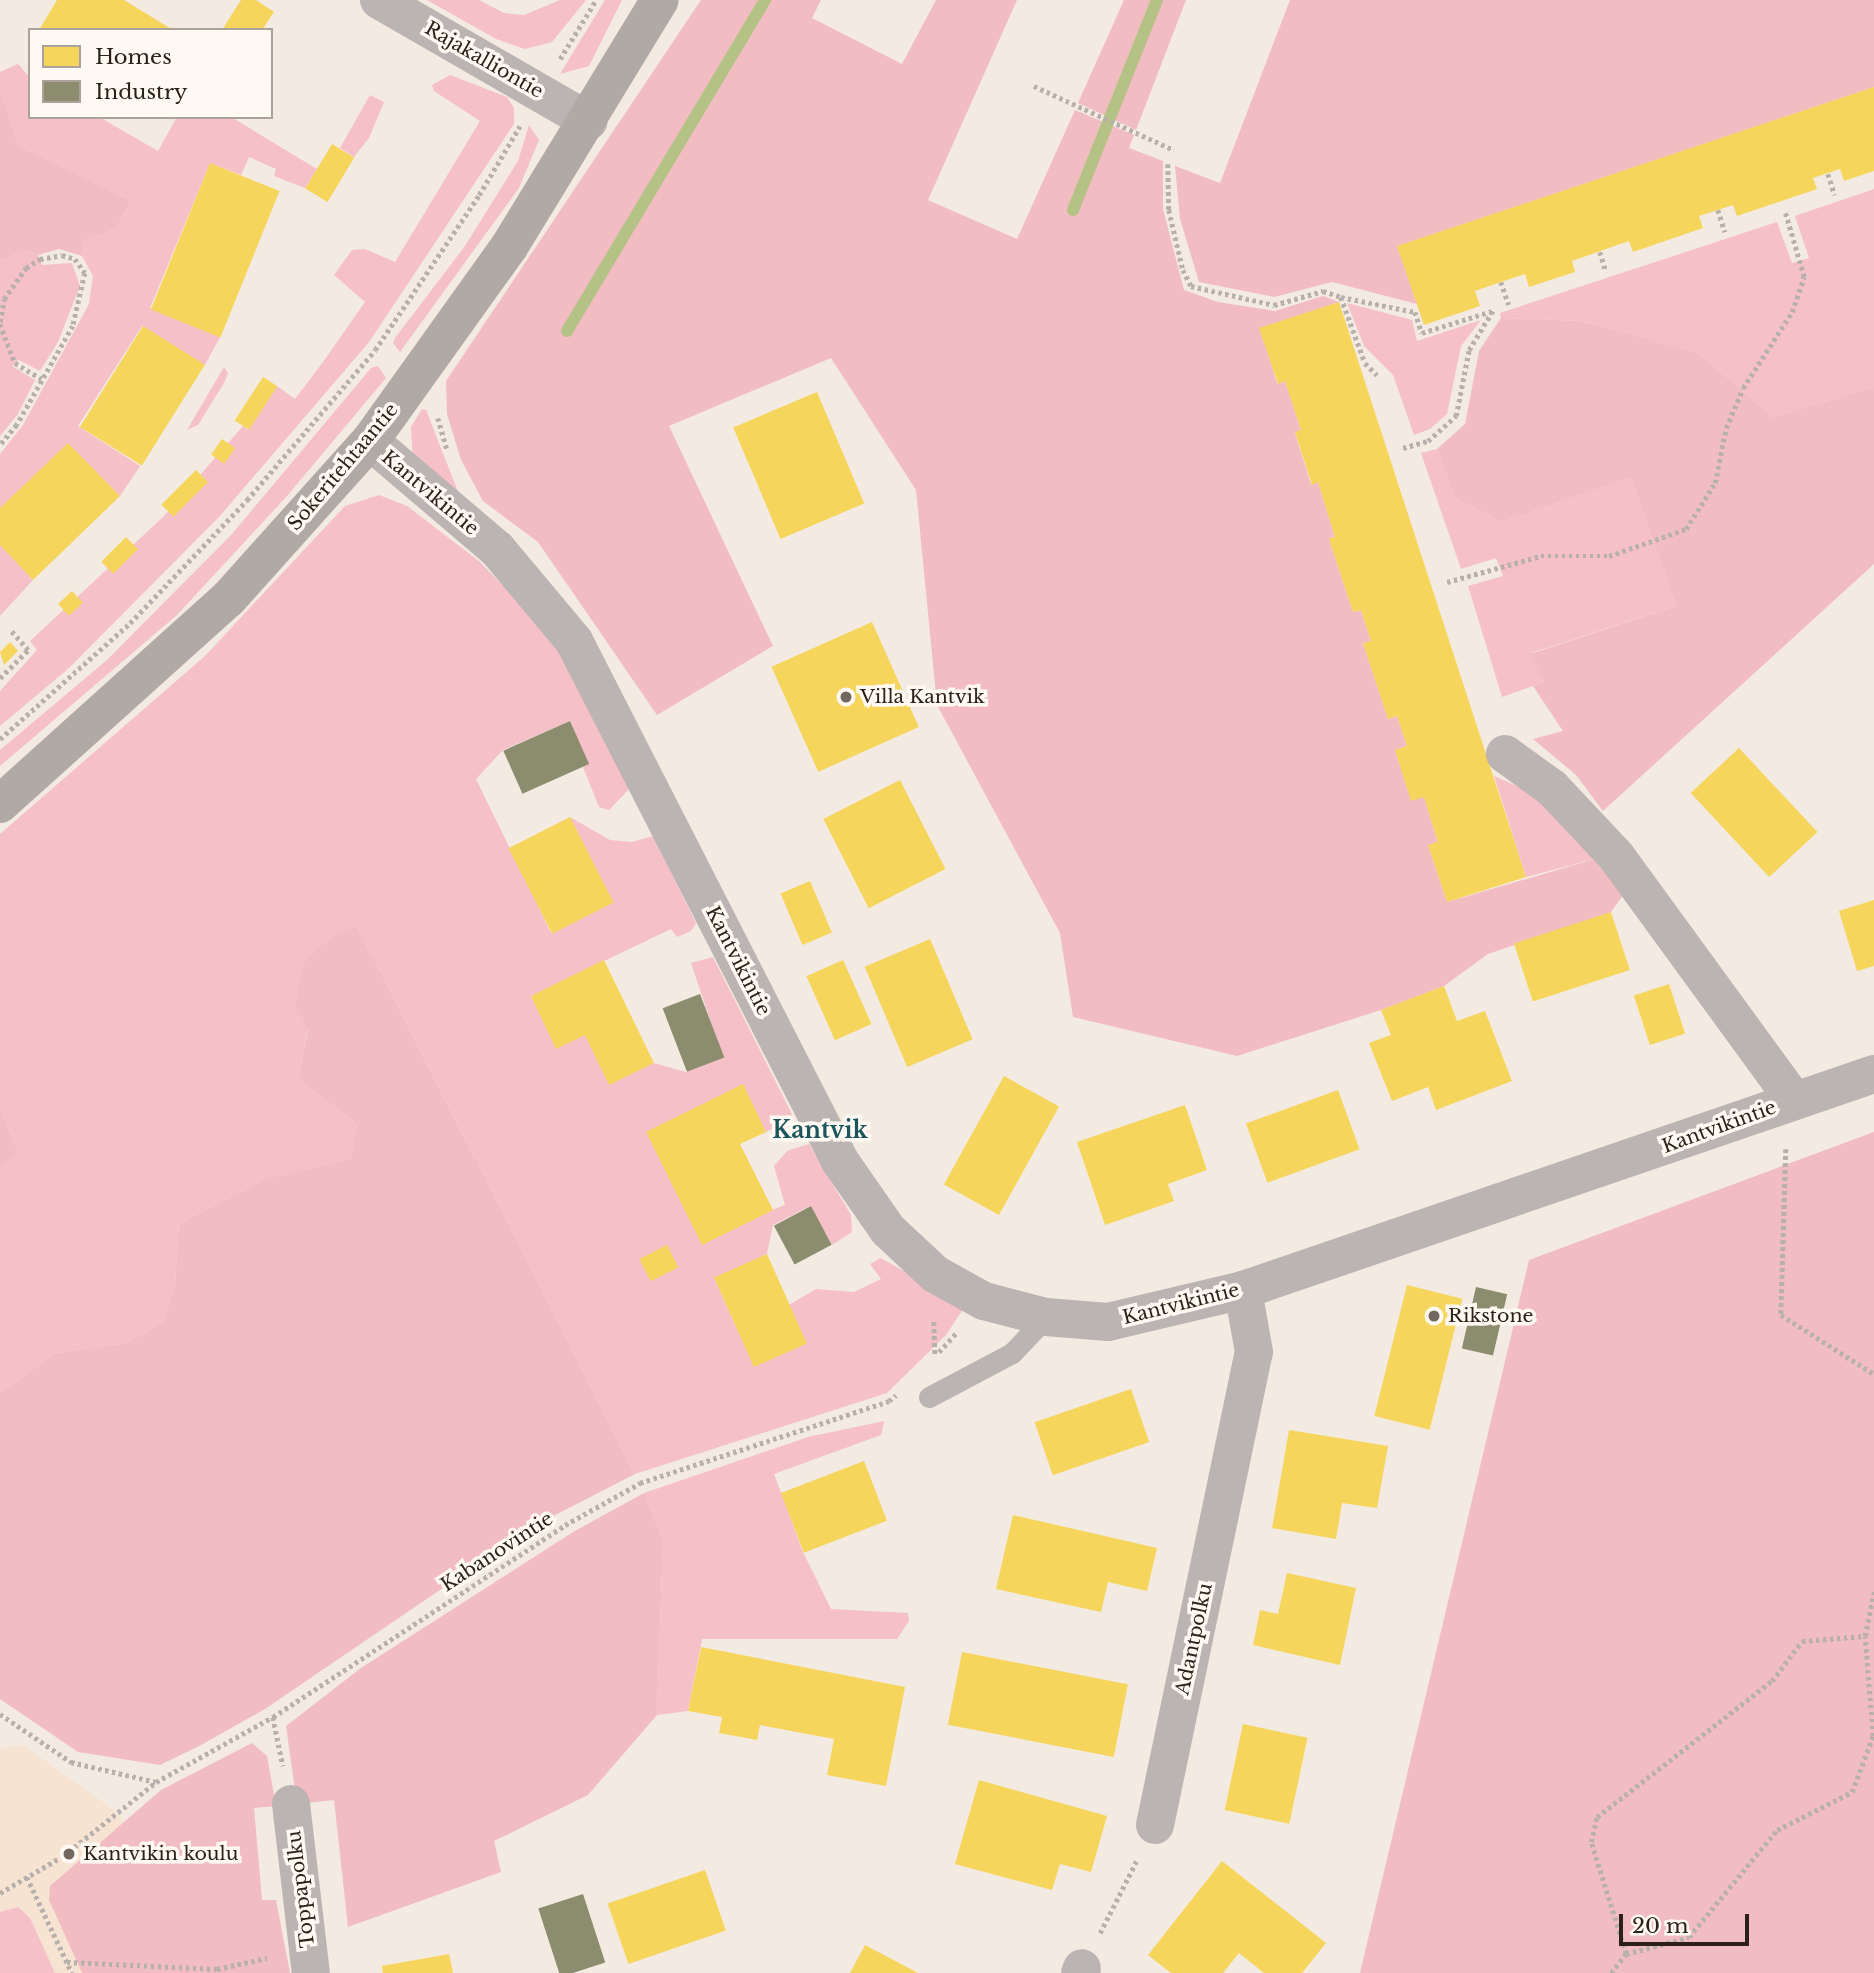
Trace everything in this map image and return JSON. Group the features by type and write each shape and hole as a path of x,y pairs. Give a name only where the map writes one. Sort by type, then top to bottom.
{"street":[{"name":"Rajakalliontie","path":"379,0 589,121"},
{"name":"Sokeritehtaantie","path":"0,804 228,599 370,441 509,247 589,121 660,0"},
{"name":"Kantvikintie","path":"370,441 496,549 574,641 840,1161 888,1230 935,1274 984,1301 1046,1317 1108,1322 1243,1290 1594,1173 1790,1101 1874,1074"},
{"path":"1505,754 1552,788 1616,856 1790,1101"},
{"name":"Adantpolku","path":"1155,1825 1254,1352 1243,1290"},
{"name":"Toppapolku","path":"291,1804 311,1966"}],"lane":[{"path":"929,1397 1012,1353 1046,1317"}],"path":[{"path":"0,739 130,623 247,500 375,349 479,195 596,0"},
{"path":"1034,86 1174,150"},
{"path":"1168,164 1169,210 1183,270 1191,286 1274,305 1323,291 1415,312 1422,333 1493,310 1469,350 1456,416 1428,441 1403,449"},
{"path":"1828,174 1835,195"},
{"path":"1718,210 1725,232"},
{"path":"1447,582 1541,556 1620,553 1686,529 1715,483 1726,428 1742,388 1793,312 1804,277 1785,212"},
{"path":"1600,252 1606,272"},
{"path":"0,445 42,379 73,326 85,289 85,273 75,259 62,255 26,268 4,299 0,323 15,363 42,379"},
{"path":"1500,282 1509,304"},
{"path":"1341,297 1366,363 1379,377"},
{"path":"375,349 432,398 449,455"},
{"path":"0,678 28,650 10,630"},
{"path":"1790,1101 1781,1315 1874,1374"},
{"path":"926,1365 984,1301"},
{"name":"Kabanovintie","path":"0,1893 63,1856 156,1782 273,1717 531,1547 640,1483 889,1401 898,1392"},
{"path":"1611,1973 1626,1954 1689,1937 1777,1830 1852,1792 1873,1736 1865,1636 1874,1592"},
{"path":"1626,1954 1591,1842 1597,1817 1772,1681 1802,1641 1865,1636"},
{"path":"0,1714 71,1762 156,1782"},
{"path":"1081,1971 1155,1825"},
{"path":"27,1877 72,1973"},
{"path":"66,1962 217,1969 274,1956 311,1966"}],"shaded area":[{"path":"427,0 479,0 504,13 524,15 560,0 586,0 552,42 525,49 496,39"},
{"path":"605,0 622,0 589,66 560,74"},
{"path":"701,0 821,0 812,18 902,64 936,0 1017,0 928,200 1017,239 1075,110 1134,135 1129,148 1163,161 1163,209 1184,290 1218,302 1275,311 1323,296 1339,302 1260,328 1277,383 1285,381 1301,430 1295,433 1311,484 1318,482 1335,537 1329,539 1353,612 1361,610 1371,641 1363,643 1388,719 1397,716 1407,746 1395,750 1411,800 1424,797 1438,842 1428,845 1447,902 1595,859 1624,894 1611,912 1488,954 1444,986 1381,1010 1237,1056 1073,1017 1060,933 937,705 916,490 831,358 669,426 773,646 657,715 538,542 483,501 461,460 447,414 446,381"},
{"path":"1124,0 1186,0 1136,130 1078,103"},
{"path":"1290,0 1874,0 1874,87 1398,246 1417,304 1332,282 1274,297 1199,282 1180,219 1175,166 1220,183"},
{"path":"18,64 28,76 28,119 102,119 158,151 176,119 234,119 317,169 305,188 274,176 276,169 249,157 241,175 210,163 150,308 220,337 205,365 142,326 78,426 140,466 120,496 68,443 0,508 0,454 23,425 89,304 93,276 82,256 84,240 116,229 131,201 18,145 0,88 0,72"},
{"path":"450,75 507,97 514,108 514,124 369,342 219,517 69,668 0,726 0,691 37,650 30,641 164,516 243,426 248,430 277,386 295,399 323,362 365,302 334,275 352,250 365,249 395,262 480,121 434,91 432,85"},
{"path":"0,88 18,145 131,201 116,229 84,240 82,256 59,249 38,255 28,250 0,260"},
{"path":"370,95 384,102 369,138 354,157 340,148"},
{"path":"529,125 539,140 519,188 400,352 393,343 395,338 465,246 518,161"},
{"path":"1874,189 1874,387 1773,417 1697,352 1580,321 1501,318 1500,313 1777,222 1792,263 1809,258 1795,216"},
{"path":"28,250 38,255 42,265 72,263 80,286 58,342 40,371 19,360 12,366 35,380 18,414 0,436 0,260"},
{"path":"1347,303 1412,320 1417,341 1481,320 1461,346 1447,414 1430,429 1414,435 1393,375 1364,346"},
{"path":"1501,318 1580,321 1697,352 1773,417 1874,387 1874,564 1603,811 1576,775 1533,739 1563,731 1533,686 1544,682 1530,654 1676,606 1631,478 1501,522 1454,497 1437,449 1465,424 1479,351"},
{"path":"378,366 386,378 287,496 177,615 0,766 0,750 107,660 232,534 371,368"},
{"path":"224,367 228,373 224,383 198,425 187,430"},
{"path":"422,409 426,410 462,502 413,461 411,427"},
{"path":"1437,449 1454,497 1501,522 1631,478 1676,606 1531,653 1544,682 1502,697 1468,586 1503,576 1496,558 1461,569 1421,453"},
{"path":"379,495 407,506 479,561 538,622 569,662 629,789 609,810 599,807 583,767 588,764 570,721 503,750 476,779 551,933 612,903 570,817 610,840 632,842 653,836 696,923 691,931 677,937 671,929 531,996 556,1049 585,1035 609,1085 654,1063 686,1072 723,1058 691,963 713,957 794,1118 766,1132 743,1084 647,1132 772,1210 785,1205 774,1166 787,1151 809,1144 851,1215 852,1232 832,1245 810,1206 773,1225 767,1254 714,1278 754,1367 789,1305 816,1289 854,1292 881,1279 870,1264 881,1258 965,1306 946,1335 887,1393 635,1474 357,926 295,1005 308,1029 298,1079 357,1124 352,1159 268,1178 179,1223 175,1284 163,1322 126,1343 56,1353 0,1393 0,1169 18,1152 0,1108 0,834 205,656 345,506"},
{"path":"0,545 33,580 0,616"},
{"path":"1494,776 1529,791 1595,859 1526,877"},
{"path":"357,926 635,1474 534,1526 265,1709 201,1745 160,1765 78,1752 0,1699 0,1393 56,1353 126,1343 163,1322 175,1284 179,1223 268,1178 351,1159 357,1124 298,1079 308,1030 295,1005 305,961 333,936"},
{"path":"0,1108 18,1152 0,1169"},
{"path":"1874,1132 1874,1973 1360,1973 1529,1260"},
{"path":"884,1421 881,1435 774,1474 803,1552 831,1609 908,1613 909,1621 897,1639 702,1639 688,1711 657,1715 663,1539 644,1493 808,1437"},
{"path":"644,1493 663,1539 657,1715 588,1795 494,1841 501,1872 348,1927 334,1800 297,1804 286,1726 361,1668 573,1532"},
{"path":"252,1743 267,1756 276,1806 254,1808 262,1900 276,1900 290,1973 82,1973 49,1900 50,1886 161,1790"},
{"name":"Kantvikin koulu","path":"23,1745 118,1813 159,1895 211,1973 0,1973 0,1748"},
{"path":"18,1907 30,1918 55,1973 0,1973 0,1912"}],"building: Homes":[{"path":"57,0 124,0 170,28 40,28"},
{"path":"241,0 256,0 274,12 263,28 223,28"},
{"path":"1874,87 1874,171 1844,181 1840,169 1813,178 1817,189 1737,216 1733,205 1699,216 1703,228 1633,252 1629,241 1572,261 1575,272 1529,287 1525,274 1501,282 1475,291 1480,306 1424,325 1397,246"},
{"path":"332,144 354,157 328,202 305,189"},
{"path":"210,163 280,191 220,338 151,309"},
{"path":"1339,302 1526,877 1447,902 1428,845 1438,842 1424,797 1411,801 1395,750 1407,746 1397,716 1388,719 1363,643 1371,641 1361,610 1353,612 1329,539 1335,537 1318,482 1312,485 1295,432 1301,430 1285,381 1278,384 1259,328"},
{"path":"143,326 205,365 142,466 80,427"},
{"path":"263,377 277,386 249,430 235,421"},
{"path":"817,392 864,503 781,539 733,428"},
{"path":"222,439 235,448 224,464 211,455"},
{"path":"68,443 120,496 33,580 0,545 0,508"},
{"path":"196,470 208,482 173,517 161,505"},
{"path":"126,537 138,549 113,574 101,562"},
{"path":"72,591 83,603 69,616 58,604"},
{"name":"Villa Kantvik","path":"872,622 919,727 818,772 772,667"},
{"path":"10,642 18,651 4,665 0,652"},
{"path":"1739,748 1817,832 1769,877 1691,793"},
{"path":"900,780 945,869 869,908 823,819"},
{"path":"570,817 614,903 552,934 509,848"},
{"path":"810,881 832,933 802,945 781,894"},
{"path":"1874,900 1874,966 1857,971 1839,911"},
{"path":"1611,912 1630,970 1533,1002 1514,944"},
{"path":"930,939 973,1039 907,1067 865,967"},
{"path":"604,960 654,1063 609,1085 585,1035 556,1049 531,996"},
{"path":"843,960 871,1024 835,1040 806,976"},
{"path":"1669,984 1685,1033 1650,1045 1634,995"},
{"path":"1444,986 1457,1021 1485,1011 1512,1081 1436,1110 1428,1087 1392,1101 1369,1043 1391,1035 1381,1010"},
{"path":"1004,1076 1059,1107 999,1215 944,1184"},
{"path":"743,1084 766,1132 740,1144 773,1210 702,1245 646,1132"},
{"path":"1338,1090 1360,1149 1267,1183 1246,1124"},
{"path":"1185,1105 1207,1170 1168,1184 1174,1201 1105,1225 1077,1142"},
{"path":"667,1245 678,1267 651,1281 639,1259"},
{"path":"767,1254 807,1344 754,1367 714,1278"},
{"path":"1407,1285 1462,1299 1430,1430 1374,1416"},
{"path":"1131,1389 1149,1442 1053,1475 1035,1422"},
{"path":"1289,1430 1388,1446 1377,1508 1342,1503 1336,1539 1272,1528"},
{"path":"864,1461 887,1521 804,1553 781,1493"},
{"path":"1013,1515 1157,1548 1147,1591 1108,1582 1101,1612 996,1589"},
{"path":"1287,1573 1356,1588 1340,1665 1253,1645 1260,1610 1278,1614"},
{"path":"701,1647 905,1687 886,1786 827,1775 834,1739 760,1725 757,1740 719,1733 722,1717 688,1711"},
{"path":"962,1652 1128,1684 1114,1757 948,1725"},
{"path":"1243,1724 1308,1738 1289,1824 1225,1810"},
{"path":"979,1780 1107,1816 1091,1872 1060,1864 1052,1890 955,1864"},
{"path":"1222,1861 1326,1943 1302,1973 1264,1973 1239,1953 1223,1973 1171,1973 1148,1955"},
{"path":"705,1870 726,1931 628,1964 608,1904"},
{"path":"865,1945 918,1973 850,1973"},
{"path":"449,1954 453,1973 383,1973 382,1966"}],"building: Industry":[{"path":"570,721 589,764 522,794 503,751"},
{"path":"700,994 724,1057 687,1072 663,1008"},
{"path":"811,1206 832,1245 795,1265 774,1226"},
{"path":"1476,1287 1507,1294 1493,1356 1462,1348"},
{"path":"583,1894 605,1962 573,1973 559,1973 538,1909"}],"waterway":[{"path":"567,331 765,0"},
{"path":"1073,210 1157,0"}],"place":[{"name":"Villa Kantvik","path":"846,697"},
{"name":"Rikstone","path":"1434,1316"},
{"name":"Kantvikin koulu","path":"69,1854"}],"district":[{"name":"Kantvik","path":"820,1130"}]}
